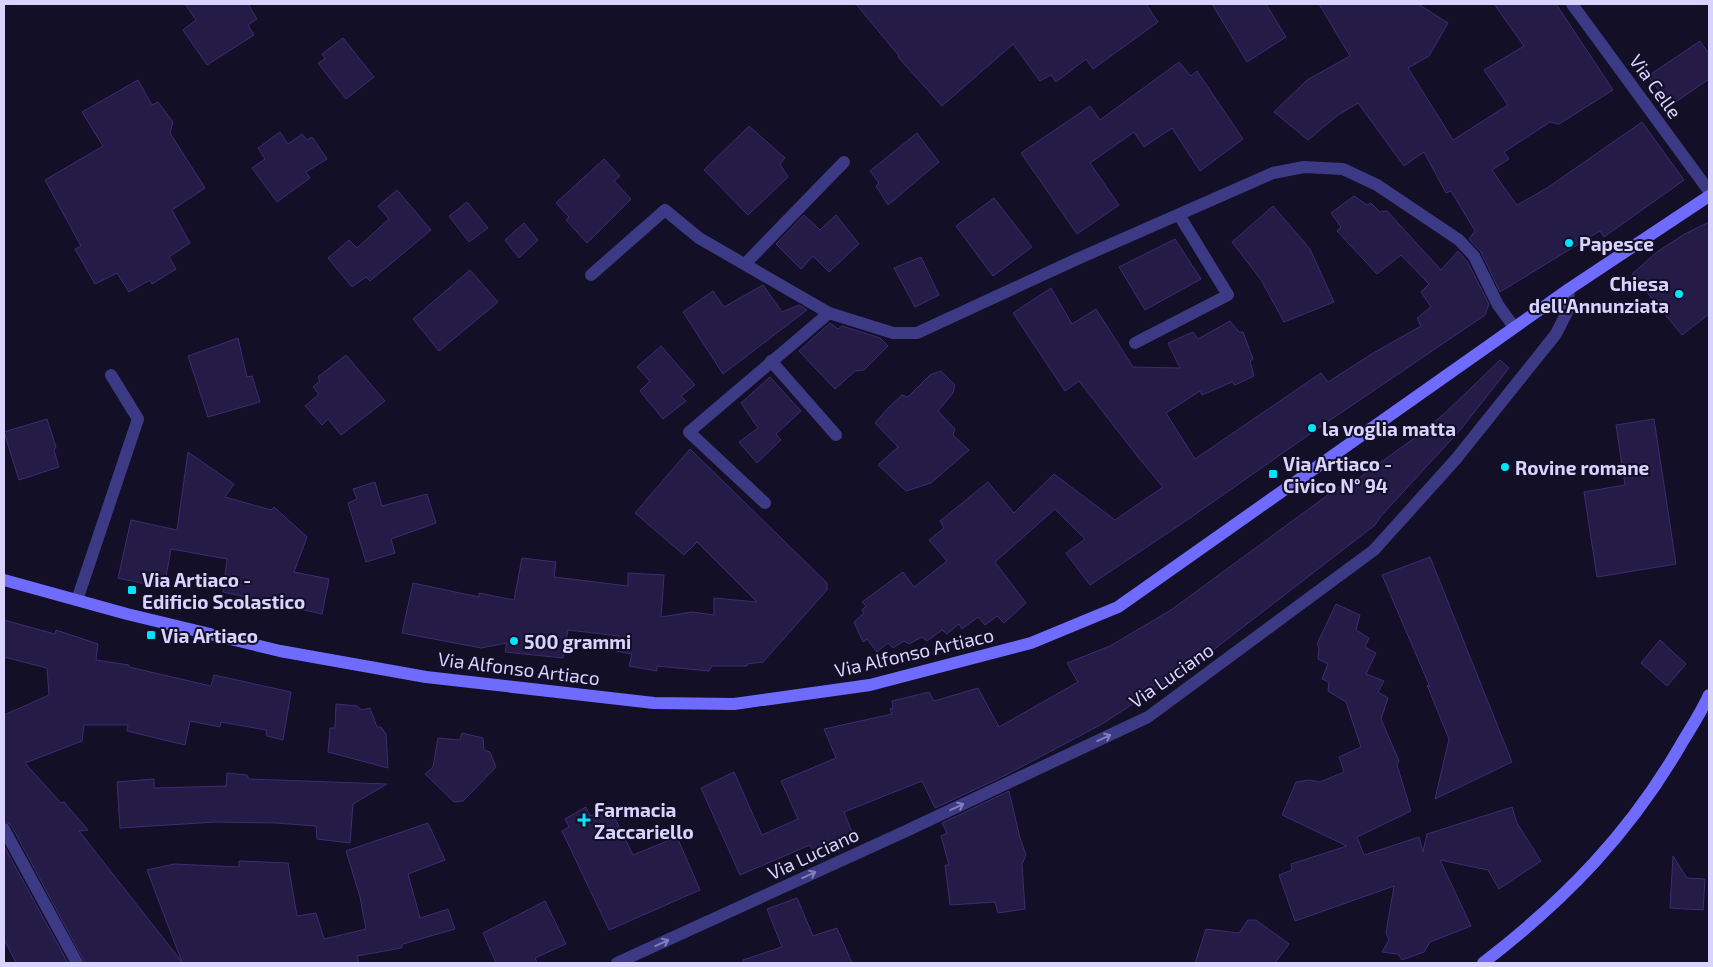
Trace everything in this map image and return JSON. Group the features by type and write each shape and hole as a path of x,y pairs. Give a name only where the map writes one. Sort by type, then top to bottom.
{"main road":[{"name":"Via Alfonso Artiaco","path":"4,580 156,622 290,653 426,676 654,703 734,704 870,685 1031,643 1118,607 1514,327 1709,196"},
{"path":"1483,963 1513,940 1569,890 1622,832 1652,792 1678,751 1709,695"}],"street":[{"name":"Via Celle","path":"1572,4 1709,191"},
{"path":"745,264 844,162"},
{"path":"591,275 665,210 699,238 830,313 893,332 917,333 1075,260 1273,173 1304,167 1344,169 1377,185 1459,240 1474,256 1498,305 1514,327"},
{"path":"1135,343 1228,295 1179,215"},
{"name":"Via Luciano","path":"617,963 906,831 1148,717 1374,550 1456,459 1556,334 1567,312 1569,289"},
{"path":"765,503 689,432 830,313"},
{"path":"771,362 836,435"},
{"path":"77,600 138,419 111,375"},
{"path":"4,829 77,963"}],"building":[{"path":"185,4 248,4 257,19 248,25 254,35 207,65 183,30 196,20"},
{"path":"856,4 1146,4 1158,22 1093,69 1086,59 1056,82 1051,75 1040,81 1013,44 942,106 898,57"},
{"path":"1212,4 1266,4 1286,37 1247,62"},
{"path":"1319,4 1418,4 1448,23 1429,56 1408,68 1453,140 1508,105 1484,70 1524,46 1494,4 1556,4 1613,90 1559,124 1550,122 1504,152 1509,159 1492,170 1503,186 1517,205 1547,188 1642,122 1684,180 1604,237 1600,231 1500,292 1481,252 1469,239 1475,231 1451,191 1446,193 1424,152 1404,166 1358,103 1338,115 1308,140 1274,112 1307,80 1350,56"},
{"path":"343,38 374,77 346,99 318,63 325,59 322,54"},
{"path":"1700,41 1709,54 1709,79 1670,106 1648,76"},
{"path":"1179,62 1191,76 1197,71 1243,139 1200,171 1172,128 1144,147 1134,132 1090,163 1119,205 1077,234 1021,153 1090,106 1100,120"},
{"path":"138,80 152,105 158,102 173,122 170,133 205,188 172,210 190,243 169,257 176,269 152,284 150,280 129,292 117,273 95,284 75,249 81,246 45,180 103,146 82,112"},
{"path":"749,126 785,158 780,164 788,177 748,215 704,170"},
{"path":"280,132 288,144 302,134 307,140 312,137 327,159 306,172 310,178 277,202 252,168 265,159 258,148"},
{"path":"917,133 939,162 888,205 876,186 879,183 870,171"},
{"path":"604,159 620,176 614,181 631,199 587,243 566,220 569,217 556,203"},
{"path":"397,190 431,230 370,281 366,277 352,287 328,258 349,240 357,248 389,219 378,206"},
{"path":"1354,196 1367,205 1371,203 1380,212 1387,211 1441,270 1458,251 1467,261 1489,304 1485,315 1090,585 1066,553 1085,539 1055,509 995,562 1026,603 1004,623 997,616 985,625 978,617 962,629 959,624 947,634 942,630 927,641 922,637 909,644 904,641 893,648 888,643 877,652 867,639 863,642 854,622 864,613 862,610 866,606 862,602 903,572 914,587 947,561 929,540 944,528 940,521 988,482 1014,513 1054,474 1115,520 1163,487 1079,381 1065,391 1013,313 1051,288 1072,324 1096,309 1133,367 1180,368 1168,343 1193,332 1198,339 1230,321 1239,332 1243,332 1253,359 1250,361 1254,376 1235,385 1232,382 1202,395 1200,391 1166,413 1195,459 1321,373 1328,382 1421,326 1417,318 1431,307 1421,292 1429,284 1401,255 1377,274 1337,231 1341,227 1331,213"},
{"path":"994,198 1032,247 993,276 956,226"},
{"path":"467,202 488,228 469,242 449,216"},
{"path":"1273,206 1310,249 1334,302 1284,322 1261,280 1232,242"},
{"path":"804,215 820,230 836,215 859,244 829,272 813,256 801,269 776,244"},
{"name":"Chiesa dell'Annunziata","path":"1709,222 1709,314 1682,335 1632,274 1657,252 1683,235"},
{"path":"524,223 538,240 519,258 505,240"},
{"path":"1175,239 1201,279 1145,310 1119,267"},
{"path":"921,257 939,295 915,307 894,268"},
{"path":"470,270 498,302 439,351 413,319"},
{"path":"763,285 782,312 799,305 807,310 723,374 683,312 713,291 724,307"},
{"path":"830,323 838,329 842,326 880,338 888,346 864,370 855,371 835,389 799,351"},
{"path":"238,338 247,377 252,376 260,402 208,417 188,356"},
{"path":"661,346 695,385 681,396 686,401 663,419 640,391 650,381 637,367"},
{"path":"346,355 385,401 341,435 328,419 322,425 305,406 319,394 313,387 320,381 318,377"},
{"path":"1500,360 1509,368 1461,429 1381,516 1375,525 1199,661 1102,724 1006,775 935,808 922,781 844,812 854,837 814,853 810,845 740,875 701,788 734,772 762,835 798,819 781,781 836,758 824,729 892,714 890,709 893,708 892,701 929,692 934,701 978,688 999,727 1078,682 1067,663 1110,646 1171,610 1351,478 1356,480 1413,439 1444,414"},
{"path":"941,371 955,385 953,393 938,411 955,429 953,435 969,450 931,483 906,491 878,465 898,447 875,423 902,395 908,397 930,375"},
{"path":"770,377 801,411 776,434 781,440 757,463 739,442 758,428 741,403"},
{"path":"47,419 56,447 54,450 59,467 19,480 4,432"},
{"path":"1654,419 1676,564 1597,577 1584,492 1625,485 1616,425"},
{"path":"690,449 827,583 827,590 763,662 747,664 747,666 712,666 709,671 657,666 657,671 629,666 632,654 616,651 619,636 568,630 563,658 505,652 507,643 481,648 402,633 413,583 479,597 479,593 514,600 522,558 556,562 554,577 628,586 628,573 664,575 661,617 692,612 714,615 714,598 757,602 697,542 684,555 635,513"},
{"path":"188,452 234,484 225,497 271,510 274,507 307,537 294,572 329,579 322,614 223,592 227,559 171,549 164,588 118,578 131,520 177,530"},
{"path":"375,482 382,506 427,494 436,523 391,539 395,553 366,562 348,503 357,499 353,489"},
{"path":"1430,557 1512,762 1435,799 1449,739 1427,685 1430,687 1382,575"},
{"path":"1336,604 1360,615 1356,630 1369,638 1365,647 1376,653 1366,674 1384,681 1378,692 1388,698 1381,719 1399,761 1397,765 1411,811 1357,837 1364,855 1419,837 1423,852 1427,834 1512,807 1517,823 1541,861 1499,889 1488,870 1440,860 1471,926 1430,942 1424,952 1402,960 1398,954 1382,952 1389,940 1386,933 1394,886 1295,921 1279,875 1292,870 1291,864 1347,846 1282,815 1296,782 1309,780 1320,782 1344,772 1339,757 1361,747 1346,702 1328,691 1329,682 1322,679 1328,664 1318,659 1319,648 1317,644"},
{"path":"4,620 55,634 56,630 98,644 96,660 129,665 129,667 211,686 214,675 291,692 283,740 267,736 266,730 221,722 220,727 190,721 185,745 127,731 128,725 84,725 82,741 25,763 61,803 64,802 88,830 79,831 182,962 147,870 174,864 239,867 239,861 288,863 297,916 316,913 324,939 366,929 360,897 346,851 428,823 445,860 408,874 420,918 448,909 455,929 403,944 401,948 357,956 359,963 85,963 11,825 4,821 4,715 49,695 47,668 4,657"},
{"path":"1660,640 1686,664 1667,686 1641,663"},
{"path":"336,704 357,706 362,710 370,708 377,727 381,727 386,734 388,768 328,752 330,728 335,728"},
{"path":"462,733 483,738 484,750 490,752 496,767 463,801 454,802 425,774 433,767 438,738 460,740"},
{"path":"227,773 247,775 249,779 387,784 353,804 350,843 317,839 316,826 276,823 216,822 120,828 117,782 154,779 154,788 226,786"},
{"path":"1009,791 1026,855 1022,864 1025,909 998,913 995,902 950,905 945,865 949,865 941,836 947,833 942,823"},
{"path":"586,807 590,816 610,808 633,855 677,837 700,890 609,930 562,831 569,827 565,819"},
{"path":"4,846 68,963 16,963 4,939"},
{"path":"1673,856 1687,878 1705,879 1703,910 1670,908"},
{"path":"797,898 813,936 837,928 852,963 743,963 743,960 782,947 767,909"},
{"path":"545,901 566,944 535,958 537,963 496,963 483,933"},
{"path":"1248,920 1256,920 1289,944 1275,963 1195,963 1206,929 1239,933"}],"place":[{"name":"Papesce","path":"1569,243"},
{"name":"Chiesa dell'Annunziata","path":"1679,294"},
{"name":"la voglia matta","path":"1312,428"},
{"name":"Rovine romane","path":"1505,467"},
{"name":"Via Artiaco - Civico N° 94","path":"1273,474"},
{"name":"Via Artiaco - Edificio Scolastico","path":"132,590"},
{"name":"Via Artiaco","path":"151,635"},
{"name":"500 grammi","path":"514,641"},
{"name":"Farmacia Zaccariello","path":"584,820"}]}
